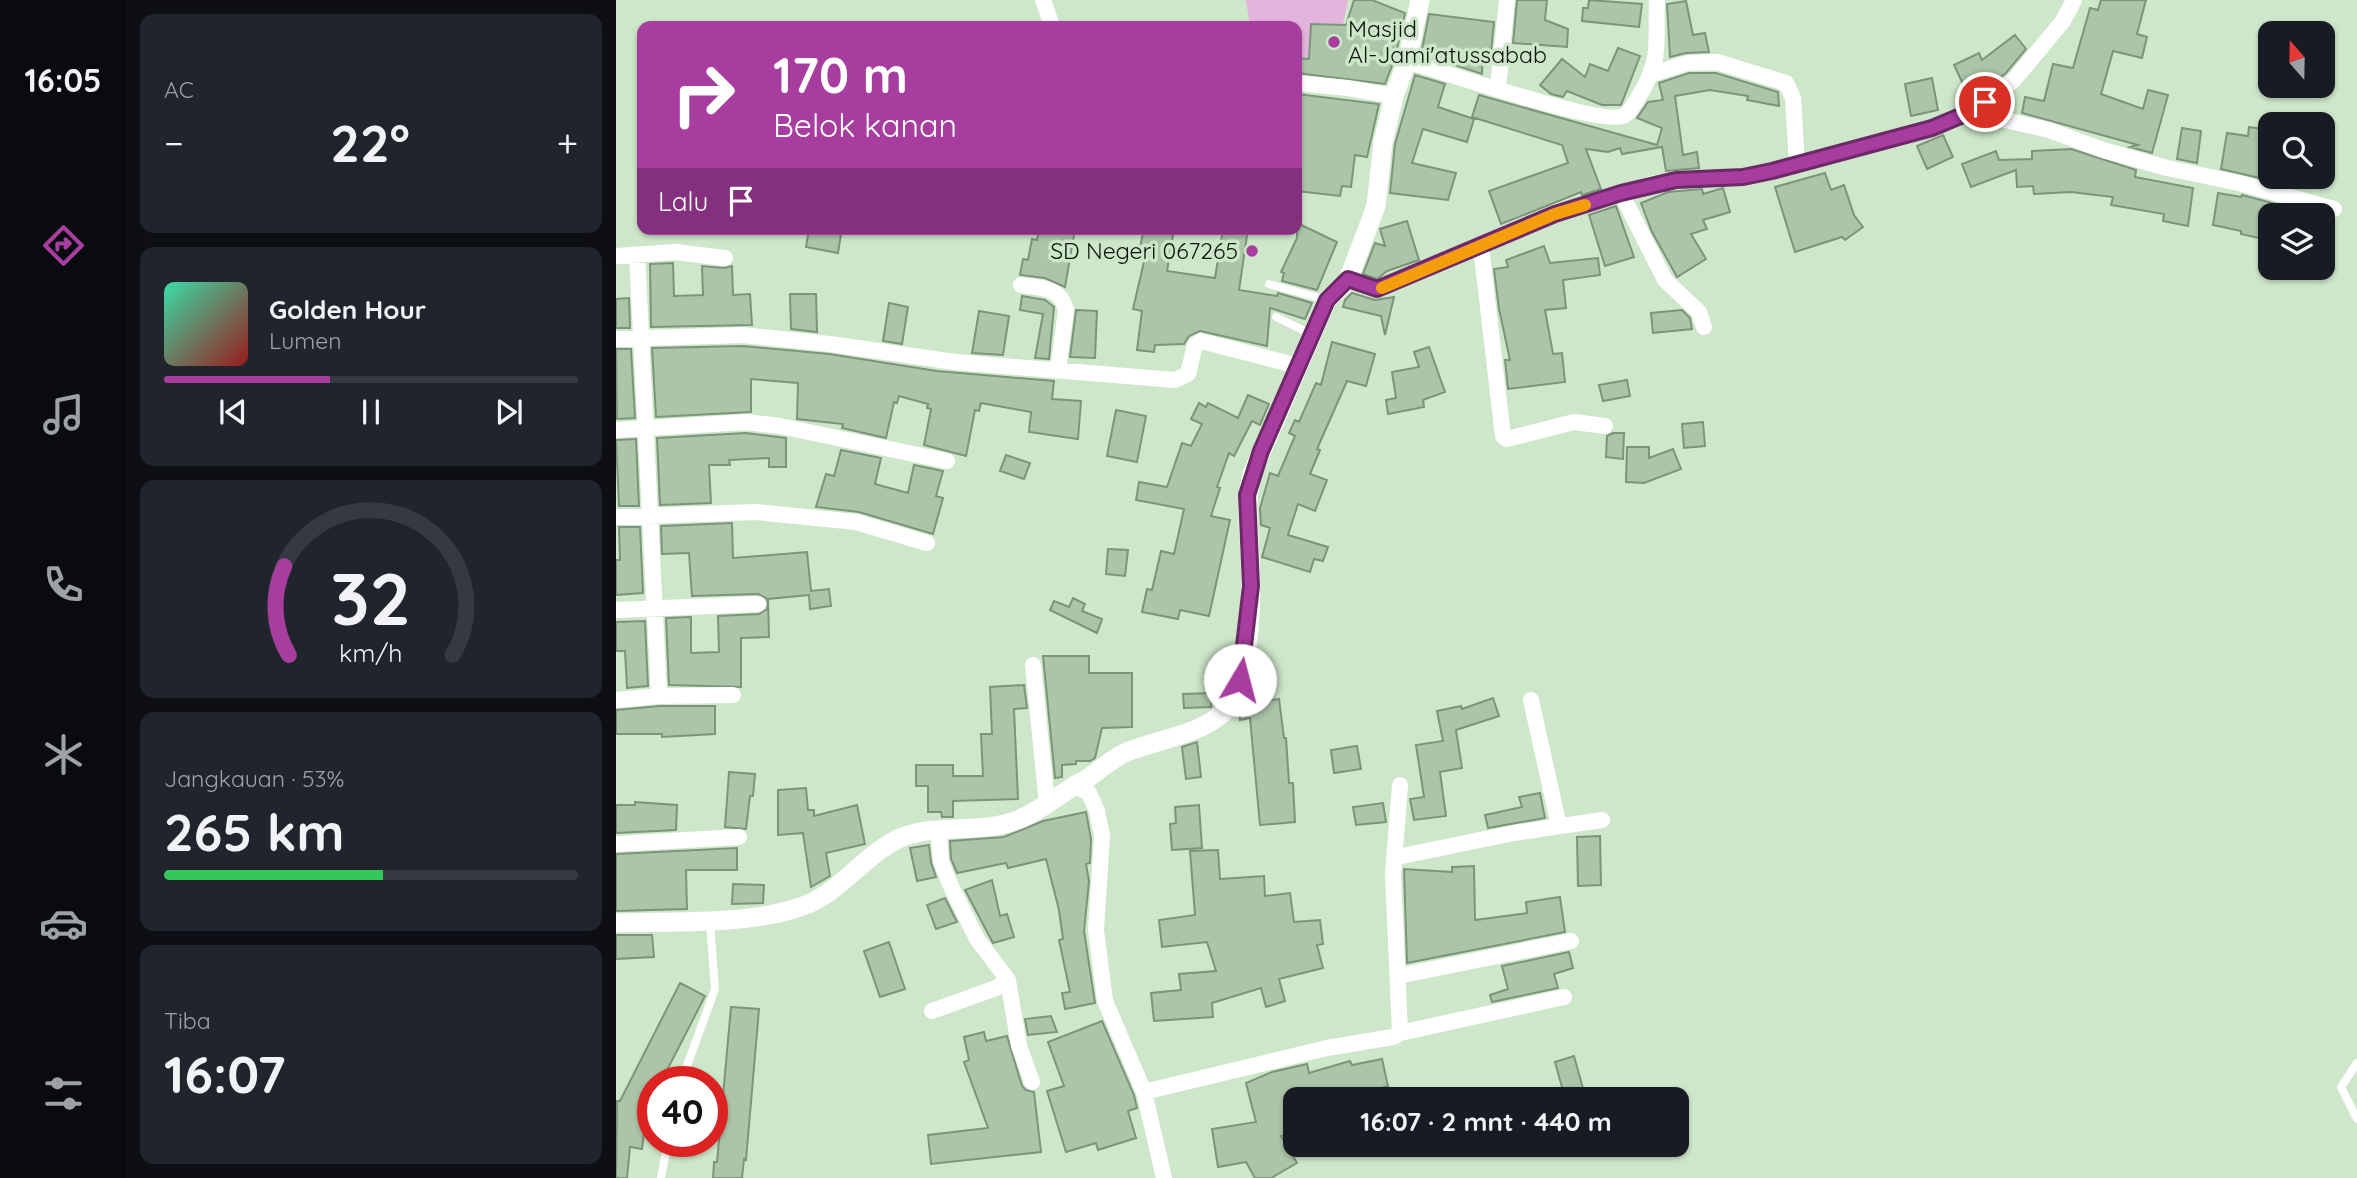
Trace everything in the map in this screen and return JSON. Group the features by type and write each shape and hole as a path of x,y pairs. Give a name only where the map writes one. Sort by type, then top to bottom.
{"street":[{"path":"1043,0 1050,21"},
{"path":"616,923 758,916 799,908 825,894 887,845 903,837 1014,821 1092,776 1107,762 1213,722 1222,716 1233,701 1240,680 1251,586 1247,495 1261,451 1327,300 1348,279 1376,206 1383,142 1394,96 1407,61 1420,0"},
{"path":"1498,88 1507,0"},
{"path":"1407,61 1562,108 1615,119 1628,112 1653,74 1659,35 1656,21 1657,0"},
{"path":"1348,279 1377,289 1555,214 1621,193 1676,180 1743,177 1932,128 1970,112 2000,92 2063,20 2074,0"},
{"path":"1653,74 1687,63 1717,62 1786,83 1793,98 1797,165"},
{"path":"1302,83 1394,96"},
{"path":"1970,112 2049,130 2103,150 2167,168 2239,183 2312,203"},
{"path":"1621,193 1665,279 1699,312 1704,327"},
{"path":"1481,247 1503,436 1507,439 1574,422 1605,426"},
{"path":"616,256 675,252 726,258"},
{"path":"637,255 659,695"},
{"path":"1021,285 1052,289 1065,302 1058,370"},
{"path":"616,339 749,335 955,362 1183,379 1188,374 1195,345 1200,341 1298,366"},
{"path":"616,430 747,422 780,426 947,461"},
{"path":"616,517 756,512 856,522 927,543"},
{"path":"616,610 758,604"},
{"path":"1033,665 1047,804"},
{"path":"616,700 659,695 733,695"},
{"path":"1531,699 1559,826"},
{"path":"1074,785 1090,793 1097,811 1101,836 1096,930 1105,1001 1144,1093 1164,1178"},
{"path":"1400,785 1397,857 1393,874 1400,1033"},
{"path":"1397,857 1602,820"},
{"path":"942,830 939,838 941,861 949,882 977,939 1008,980 1020,1046 1032,1083"},
{"path":"616,845 739,837"},
{"path":"1398,976 1572,941"},
{"path":"932,1011 996,988 1008,980"},
{"path":"1144,1093 1327,1048 1393,1037 1400,1033 1564,997"}],"lane":[{"path":"1269,284 1327,300"},
{"path":"1276,317 1313,335"},
{"path":"687,1066 715,989 710,919"},
{"path":"2357,1063 2341,1087 2348,1107 2357,1119"},
{"path":"661,1178 665,1157"}],"shaded area":[{"path":"1246,0 1348,0 1343,24 1311,23 1308,58 1302,57 1302,21 1249,21"}],"building":[{"path":"1354,0 1372,0 1405,13 1395,58 1385,84 1302,74 1302,58 1309,59 1311,24 1346,25"},
{"path":"1517,0 1547,0 1545,20 1568,29 1567,47 1513,43"},
{"path":"1589,0 1642,4 1639,27 1582,21 1583,8 1588,8"},
{"path":"2101,0 2146,0 2137,34 2147,37 2142,58 2113,51 2101,94 2143,109 2148,90 2168,95 2152,153 2130,147 2138,145 2022,113 2025,97 2044,101 2053,64 2073,68 2090,8 2098,10"},
{"path":"1686,1 1693,35 1705,33 1709,52 1670,57 1667,4"},
{"path":"1429,14 1494,22 1491,52 1483,51 1482,74 1421,54"},
{"path":"2015,35 2026,49 2006,73 1970,99 1954,65 1979,53 1982,60"},
{"path":"1618,48 1640,56 1621,105 1602,105 1567,91 1563,97 1551,94 1540,85 1562,59 1585,77 1590,64 1608,71"},
{"path":"1689,73 1716,73 1778,92 1779,106 1747,100 1748,96 1710,90 1675,96 1683,155 1697,152 1699,168 1666,171 1662,147 1622,154 1620,148 1608,152 1586,149 1601,189 1582,195 1581,192 1501,224 1489,191 1568,163 1562,145 1472,117 1479,95 1657,145 1662,128 1637,118 1648,102 1663,100 1659,83"},
{"path":"1415,75 1445,84 1438,107 1474,119 1467,142 1423,129 1412,163 1456,173 1448,200 1390,193 1395,144"},
{"path":"1932,78 1938,110 1911,116 1905,84"},
{"path":"1302,95 1379,104 1367,157 1355,155 1351,187 1342,186 1340,196 1302,192"},
{"path":"2249,127 2258,128 2258,178 2221,169 2227,133 2248,136"},
{"path":"2182,128 2201,131 2197,163 2177,159"},
{"path":"1943,135 1953,157 1927,169 1917,146"},
{"path":"2071,149 2136,170 2135,177 2193,188 2188,226 2163,221 2164,214 2111,205 2113,197 2071,192 2034,194 2033,186 2017,187 2016,170 1971,187 1962,164 1996,151 1999,160 2032,159 2032,151"},
{"path":"1825,173 1831,190 1844,185 1854,215 1863,227 1845,240 1842,237 1795,252 1775,187"},
{"path":"1723,188 1730,212 1703,220 1707,229 1691,234 1706,259 1677,277 1652,232 1641,203 1668,192 1702,189 1703,194"},
{"path":"2218,193 2242,195 2272,203 2258,203 2258,238 2213,225"},
{"path":"1616,206 1634,257 1605,266 1589,215"},
{"path":"1407,221 1419,260 1387,271 1377,279 1363,274 1375,243 1385,246 1380,229"},
{"path":"1302,225 1337,242 1317,290 1282,281 1284,273 1281,272 1297,235 1302,235"},
{"path":"808,235 841,235 838,253 806,247"},
{"path":"1038,235 1074,235 1065,287 1045,278 1020,275 1023,259 1028,260 1032,239 1037,240"},
{"path":"1143,235 1173,235 1167,271 1215,278 1222,235 1247,235 1239,290 1277,296 1278,293 1312,303 1305,319 1270,308 1267,346 1200,331 1189,336 1184,344 1155,345 1154,352 1137,350 1142,311 1133,309 1146,253 1139,251"},
{"path":"1544,246 1550,263 1598,258 1600,275 1563,280 1566,308 1545,310 1553,354 1562,353 1565,382 1508,389 1505,360 1510,360 1494,269 1508,267 1506,260"},
{"path":"673,263 674,296 703,295 702,266 732,266 733,295 750,294 752,325 651,327 650,264"},
{"path":"1352,293 1375,300 1394,297 1385,335 1381,316 1343,307 1345,300"},
{"path":"790,294 816,294 817,332 791,329"},
{"path":"1022,296 1045,300 1054,307 1049,359 1035,358 1043,314 1020,310"},
{"path":"629,298 630,328 616,328 616,299"},
{"path":"889,303 908,307 902,344 883,341"},
{"path":"1076,310 1097,311 1095,358 1070,357"},
{"path":"1682,310 1690,318 1692,329 1653,333 1651,313"},
{"path":"979,311 1009,316 1003,355 972,353"},
{"path":"1332,342 1375,354 1366,386 1347,381 1317,449 1320,450 1310,474 1327,480 1315,511 1298,504 1288,535 1328,547 1323,561 1314,559 1310,572 1262,557 1270,528 1261,525 1260,508 1270,473 1278,476 1295,436 1289,433 1295,420 1299,422 1316,383 1321,385"},
{"path":"743,346 829,354 937,371 1054,381 1052,399 1081,401 1078,439 1029,432 1031,412 981,403 979,411 975,410 966,456 924,445 931,409 927,408 928,404 899,396 897,403 894,402 886,438 842,428 843,424 797,419 798,383 751,379 751,412 656,417 652,348"},
{"path":"1429,347 1445,392 1423,400 1424,407 1388,414 1386,400 1396,398 1392,372 1419,367 1414,352"},
{"path":"616,349 631,349 635,418 617,419"},
{"path":"1627,380 1630,396 1603,401 1599,385"},
{"path":"1248,395 1269,404 1260,425 1252,421 1234,456 1229,453 1217,487 1220,488 1211,516 1230,520 1209,616 1180,610 1178,619 1142,612 1147,589 1152,590 1161,551 1174,554 1184,509 1136,500 1139,482 1167,487 1182,443 1191,446 1202,424 1191,419 1199,403 1206,407 1208,403 1238,418"},
{"path":"1116,410 1146,416 1137,462 1107,456"},
{"path":"1703,422 1705,446 1684,448 1682,424"},
{"path":"746,433 786,438 786,467 769,467 769,458 729,460 730,465 709,465 711,503 660,505 657,438"},
{"path":"1624,433 1623,459 1606,457 1607,436"},
{"path":"636,439 639,506 619,506 616,440"},
{"path":"1627,447 1649,447 1649,458 1673,449 1681,469 1644,483 1626,482"},
{"path":"841,450 881,458 875,484 908,493 914,465 943,471 936,496 943,498 933,534 859,512 816,507 826,474 834,476"},
{"path":"1006,455 1030,463 1024,479 1000,471"},
{"path":"732,523 733,558 807,552 811,591 829,589 831,606 810,609 809,595 768,599 769,637 741,638 741,687 669,685 666,618 691,617 691,653 719,652 718,616 759,614 767,609 768,603 766,598 758,594 692,596 689,553 662,554 661,526"},
{"path":"619,527 640,527 643,593 616,595 616,560 620,560"},
{"path":"1108,549 1128,550 1125,576 1106,574"},
{"path":"1073,598 1085,604 1082,611 1102,619 1097,633 1050,610 1054,601 1069,607"},
{"path":"645,621 648,686 627,688 625,651 616,651 616,622"},
{"path":"1043,656 1089,656 1089,673 1132,673 1132,727 1102,728 1095,758 1062,765 1062,777 1055,778"},
{"path":"1024,685 1027,708 1014,709 1018,799 953,801 953,817 942,817 941,812 928,812 928,786 916,786 916,765 953,765 953,776 983,776 981,734 992,734 990,687"},
{"path":"1212,693 1211,707 1184,708 1183,694"},
{"path":"1493,698 1499,716 1456,730 1462,768 1440,772 1446,816 1414,820 1410,799 1424,797 1416,745 1443,741 1437,711 1461,706 1462,709"},
{"path":"1279,699 1286,738 1289,783 1293,783 1295,822 1260,825 1250,718 1240,720 1239,712 1244,704"},
{"path":"660,706 715,706 715,734 662,737 662,734 616,734 616,710"},
{"path":"1197,742 1201,777 1186,779 1182,747"},
{"path":"1357,746 1361,769 1334,773 1331,750"},
{"path":"729,772 755,774 746,829 725,827"},
{"path":"806,788 808,810 814,810 814,816 857,805 865,844 826,853 830,876 811,887 803,833 778,835 778,790"},
{"path":"1540,793 1545,818 1488,828 1485,815 1522,807 1519,797"},
{"path":"635,802 677,805 676,830 616,833 616,805 635,805"},
{"path":"1383,803 1386,822 1356,825 1353,807"},
{"path":"1199,805 1202,848 1172,850 1170,824 1176,823 1175,807"},
{"path":"1086,812 1091,839 1090,863 1086,864 1089,881 1084,931 1095,1003 1065,1009 1062,993 1070,992 1059,940 1063,939 1059,910 1046,859 1008,868 1006,863 957,873 951,859 950,841 1004,837 1043,821"},
{"path":"1600,836 1601,885 1578,886 1577,837"},
{"path":"929,845 936,877 917,881 910,848"},
{"path":"737,848 737,870 686,870 687,909 616,911 616,854"},
{"path":"1218,850 1220,879 1264,876 1265,896 1290,893 1294,922 1320,920 1323,944 1317,945 1323,968 1279,979 1285,1001 1266,1007 1261,988 1212,1003 1213,1017 1154,1021 1151,993 1181,990 1179,974 1216,971 1207,942 1162,947 1159,920 1195,915 1190,851"},
{"path":"1474,866 1475,920 1527,913 1526,902 1560,897 1565,932 1407,963 1404,869 1452,872 1452,867"},
{"path":"992,880 1000,916 1007,914 1014,937 993,943 965,890"},
{"path":"733,884 764,885 763,903 732,904"},
{"path":"945,898 957,922 936,929 927,905"},
{"path":"616,935 652,935 654,957 616,959"},
{"path":"889,942 905,989 880,997 864,951"},
{"path":"1569,952 1573,968 1554,974 1558,988 1492,1002 1490,995 1508,989 1502,966"},
{"path":"680,983 705,996 669,1066 638,1066"},
{"path":"731,1007 759,1009 746,1160 744,1159 742,1178 713,1178 714,1162 717,1162 717,1157 728,1157 728,1066 726,1066"},
{"path":"1051,1016 1057,1032 1028,1035 1025,1019"},
{"path":"1102,1021 1134,1095 1137,1108 1128,1111 1136,1138 1098,1150 1096,1143 1066,1152 1047,1091 1064,1086 1048,1042"},
{"path":"984,1032 986,1041 1007,1036 1022,1086 1034,1092 1041,1152 931,1164 928,1135 988,1128 964,1062 969,1060 964,1037"},
{"path":"1574,1056 1583,1087 1562,1087 1555,1062"},
{"path":"1382,1059 1388,1086 1283,1087 1283,1157 1293,1157 1297,1163 1271,1178 1255,1178 1246,1162 1218,1167 1212,1129 1256,1122 1246,1083 1272,1072 1307,1064 1309,1073 1350,1061 1352,1065"},
{"path":"637,1068 637,1148 630,1147 627,1178 616,1178 617,1101 620,1101"}],"slow traffic":[{"path":"1382,288 1555,214 1585,205"}],"place":[{"name":"Masjid Al-Jami'atussabab","path":"1334,42"},
{"name":"SD Negeri 067265","path":"1252,251"}],"route":[{"path":"1240,680 1251,586 1246,511 1252,474 1327,300 1348,279 1377,289 1555,214 1621,193 1676,180 1743,177 1772,171 1932,128 1970,112 1985,102"}]}
